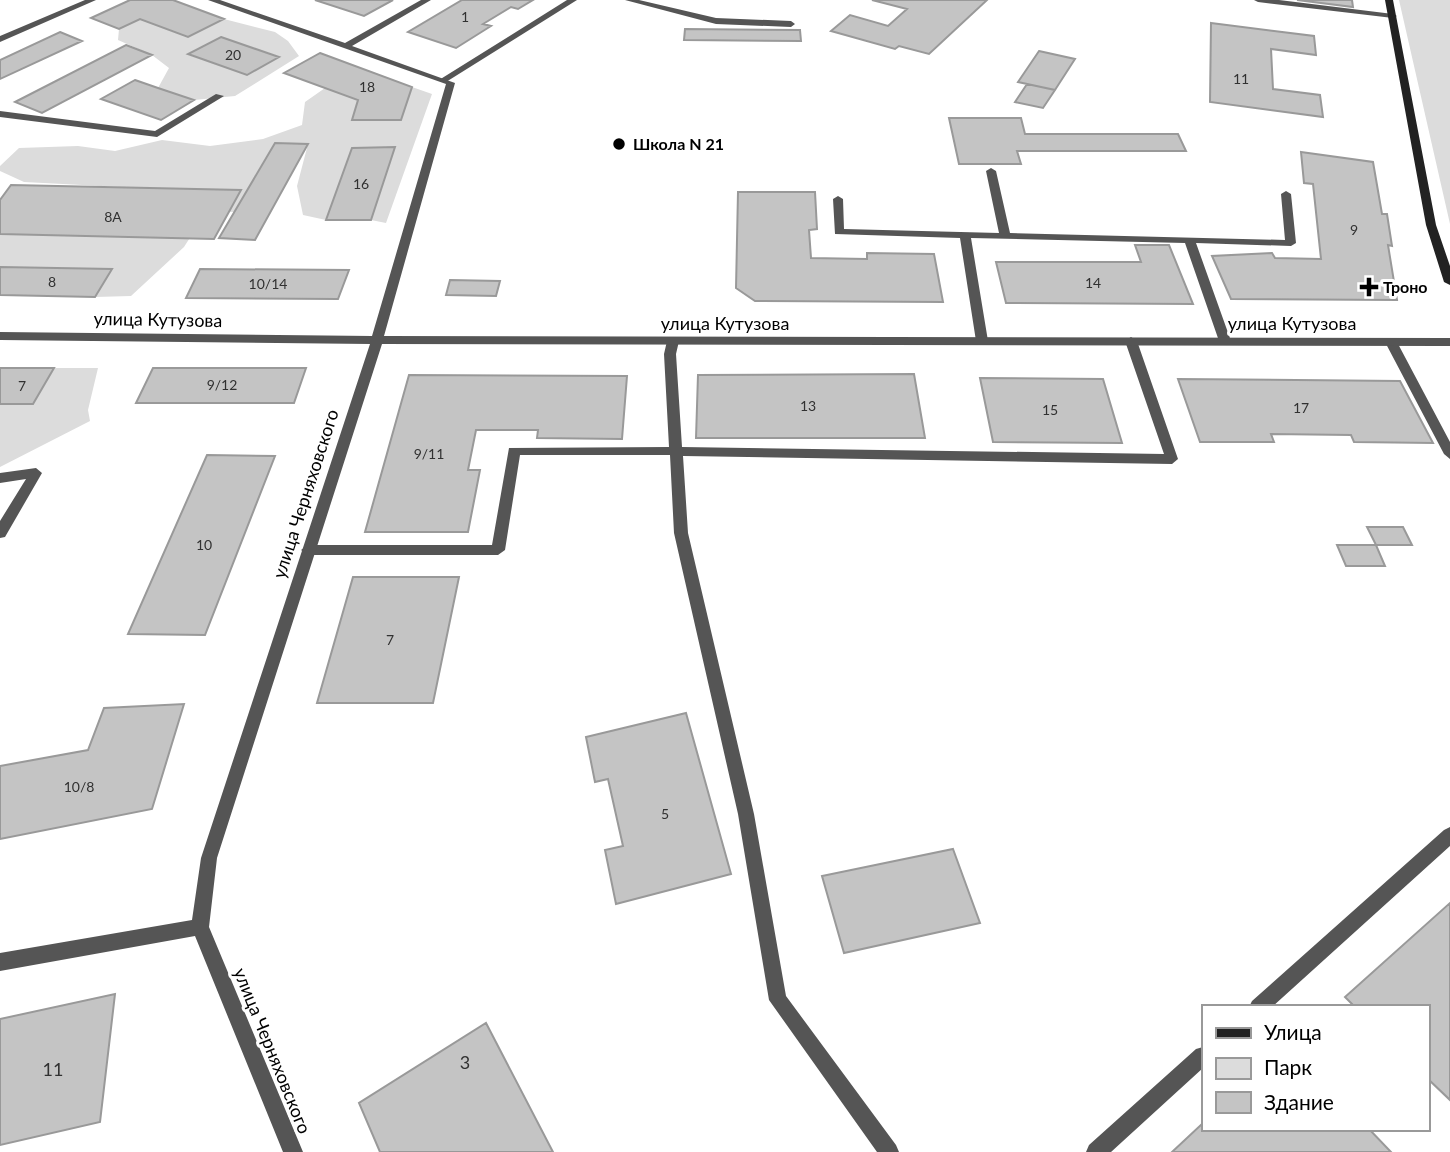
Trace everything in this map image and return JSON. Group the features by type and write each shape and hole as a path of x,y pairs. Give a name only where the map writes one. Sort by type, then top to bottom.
{"street":[{"path":"0,39 92,0"},
{"path":"212,0 443,80 573,0"},
{"path":"344,47 427,0"},
{"path":"629,0 716,21 791,24"},
{"path":"1258,0 1393,16"},
{"path":"1390,0 1398,58 1431,225 1450,282"},
{"name":"улица Черняховского","path":"293,1152 200,927 209,858 377,340 451,83 443,80"},
{"path":"0,114 157,134 219,96"},
{"path":"991,171 1004,236"},
{"path":"838,199 839,232 1291,243 1286,194"},
{"path":"965,235 982,341"},
{"path":"1189,240 1225,341"},
{"name":"улица Кутузова","path":"0,336 377,340 1450,342"},
{"path":"673,341 670,354 681,533 746,814 778,1000 889,1152"},
{"path":"308,550 498,550 514,451 1172,459 1131,341"},
{"path":"1391,342 1450,454"},
{"path":"0,478 36,473 0,533"},
{"path":"1260,1005 1450,835"},
{"path":"0,962 200,927"},
{"path":"1096,1152 1202,1057"}],"green space":[{"path":"1399,0 1450,0 1450,224"},
{"path":"140,19 188,37 224,19 275,32 288,41 299,56 235,96 194,100 158,88 169,68 152,55 118,40 119,29","holes":["221,37 278,56 247,75 189,55"]},
{"path":"412,87 432,94 386,223 371,220 394,147 352,148 326,220 303,215 297,186 308,144 275,143 234,212 207,211 184,247 131,296 95,297 111,269 0,267 0,228 128,206 121,187 24,182 0,171 0,166 19,148 78,146 115,151 162,140 210,146 263,139 302,125 305,102 325,88 358,100 353,120 401,120"},
{"path":"54,368 98,368 88,410 90,421 0,467 0,404 33,404"}],"building":[{"path":"130,0 173,0 224,19 188,37 140,19 119,29 91,18"},
{"path":"315,0 393,0 364,16"},
{"path":"462,0 533,0 518,9 511,7 483,24 491,26 456,48 408,32"},
{"path":"872,0 987,0 929,54 899,46 895,49 831,31 850,15 888,26 907,9"},
{"path":"1297,0 1352,0 1353,7"},
{"path":"1211,23 1314,36 1316,55 1271,49 1273,89 1320,95 1323,117 1210,102"},
{"path":"685,29 800,30 801,41 684,40"},
{"path":"60,32 82,41 0,79 0,60"},
{"path":"221,37 279,57 247,75 188,54"},
{"path":"126,45 152,55 42,113 15,102"},
{"path":"1039,51 1075,59 1055,90 1018,82"},
{"path":"320,53 412,87 401,120 352,120 358,100 284,73"},
{"path":"135,80 194,100 161,120 101,99"},
{"path":"1027,84 1055,90 1043,108 1015,102"},
{"path":"949,118 1021,118 1025,134 1178,134 1186,151 1017,151 1021,164 959,164"},
{"path":"275,143 308,144 255,240 219,238"},
{"path":"395,147 371,220 326,220 352,148"},
{"path":"1301,152 1373,162 1382,214 1387,214 1392,246 1388,245 1397,300 1231,299 1212,256 1272,253 1275,258 1321,259 1313,184 1304,183"},
{"path":"11,185 241,190 214,239 0,234 0,200"},
{"path":"738,192 815,192 817,229 809,230 811,258 867,259 867,253 934,254 943,302 755,301 736,288"},
{"path":"1135,245 1169,245 1193,304 1006,303 996,262 1141,262"},
{"path":"0,267 112,269 95,297 0,295"},
{"path":"200,269 349,270 338,299 186,298"},
{"path":"450,280 500,281 496,296 446,295"},
{"path":"0,368 54,368 33,404 0,404"},
{"path":"153,368 306,368 294,403 136,403"},
{"path":"914,374 925,438 696,438 698,375"},
{"path":"409,375 627,376 622,439 537,438 538,430 476,430 468,470 480,470 468,532 365,532"},
{"path":"980,378 1103,379 1122,443 993,442"},
{"path":"1178,379 1400,381 1433,443 1354,442 1351,435 1271,434 1274,442 1200,442"},
{"path":"207,455 275,456 205,635 128,634"},
{"path":"1367,527 1403,527 1412,545 1376,545"},
{"path":"1337,545 1376,545 1385,566 1346,566"},
{"path":"353,577 459,577 433,703 317,703"},
{"path":"184,704 152,809 0,839 0,766 88,750 104,708"},
{"path":"686,713 731,874 616,904 605,850 623,846 608,779 595,782 586,737"},
{"path":"953,849 980,923 844,953 822,876"},
{"path":"1450,903 1450,1100 1429,1080 1429,1005 1353,1005 1345,997"},
{"path":"115,994 100,1122 0,1145 0,1019"},
{"path":"486,1023 553,1152 380,1152 359,1103"},
{"path":"1202,1124 1202,1131 1371,1131 1391,1152 1172,1152"}],"place":[{"name":"Школа N 21","path":"619,144"},
{"name":"Троно","path":"1369,287"}]}
